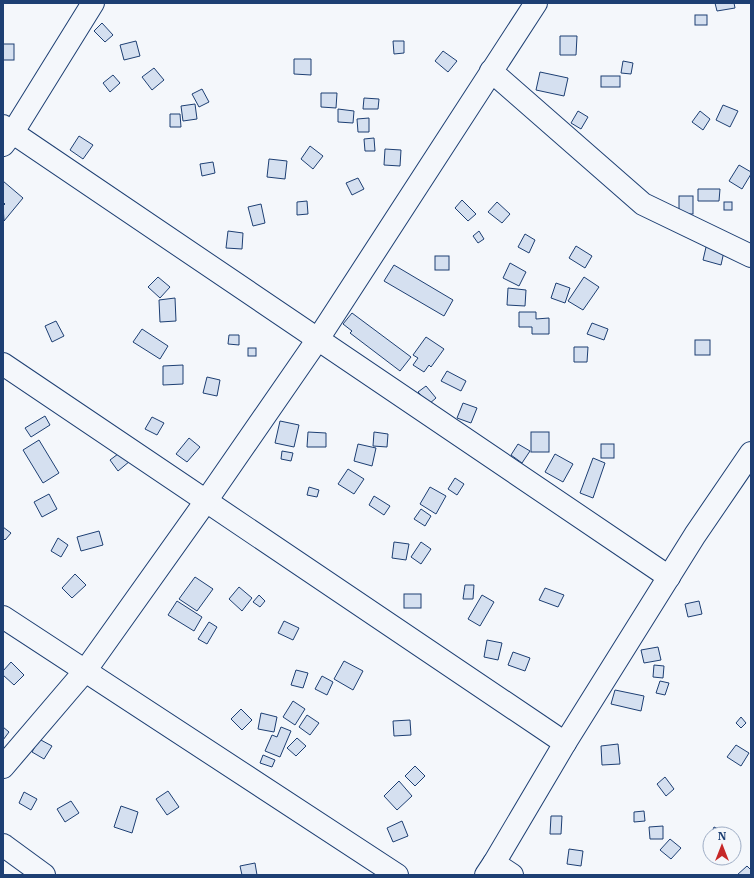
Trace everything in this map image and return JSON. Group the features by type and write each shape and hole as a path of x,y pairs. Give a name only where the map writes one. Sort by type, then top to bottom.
{"street":[{"path":"94,3 6,134 318,339 669,577"},
{"path":"3,767 85,670 206,501 318,339 536,3"},
{"path":"491,72 643,204 751,256"},
{"path":"3,364 565,743"},
{"path":"497,871 565,743 695,535 751,453"},
{"path":"3,617 397,875"},
{"path":"3,846 44,875"}],"building":[{"path":"715,3 734,3 735,8 717,11"},
{"path":"695,15 707,15 707,25 695,25"},
{"path":"102,23 113,35 105,42 94,31"},
{"path":"560,36 577,36 576,55 560,55"},
{"path":"136,41 140,56 124,60 120,45"},
{"path":"393,41 404,41 404,53 394,54"},
{"path":"3,44 14,44 14,60 3,60"},
{"path":"443,51 457,61 448,72 435,61"},
{"path":"294,59 311,59 311,75 294,74"},
{"path":"623,61 633,63 631,74 621,73"},
{"path":"154,68 164,80 152,90 142,77"},
{"path":"540,72 568,78 564,96 536,90"},
{"path":"113,75 120,83 110,92 103,83"},
{"path":"601,76 620,76 620,87 601,87"},
{"path":"202,89 209,102 199,107 192,94"},
{"path":"321,93 337,93 336,108 321,107"},
{"path":"364,98 379,99 378,109 363,109"},
{"path":"195,104 197,119 183,121 181,106"},
{"path":"723,105 738,111 730,127 716,120"},
{"path":"338,109 354,111 353,123 338,122"},
{"path":"578,111 588,117 581,129 571,123"},
{"path":"700,111 710,119 703,130 692,122"},
{"path":"170,114 180,114 181,127 170,127"},
{"path":"369,118 369,132 358,132 357,119"},
{"path":"79,136 93,145 83,159 70,150"},
{"path":"374,138 375,151 365,151 364,139"},
{"path":"310,146 323,156 313,169 301,159"},
{"path":"385,149 401,150 400,166 384,165"},
{"path":"269,159 287,161 285,179 267,177"},
{"path":"213,162 215,173 202,176 200,164"},
{"path":"739,165 751,172 742,189 729,181"},
{"path":"358,178 364,189 352,195 346,183"},
{"path":"3,181 23,198 4,221 3,206 5,204 3,202"},
{"path":"698,189 720,189 719,201 698,201"},
{"path":"679,196 693,196 693,214 679,214"},
{"path":"462,200 476,214 468,221 455,208"},
{"path":"307,201 308,214 297,215 297,202"},
{"path":"497,202 510,214 502,223 488,212"},
{"path":"724,202 732,202 732,210 724,210"},
{"path":"261,204 265,223 253,226 248,207"},
{"path":"228,231 243,233 242,249 226,248"},
{"path":"479,231 484,239 478,243 473,236"},
{"path":"525,234 535,240 529,253 518,247"},
{"path":"707,243 725,247 721,265 703,260"},
{"path":"576,246 592,256 585,268 569,258"},
{"path":"435,256 449,256 449,270 435,270"},
{"path":"510,263 526,272 519,286 503,278"},
{"path":"394,265 453,300 444,316 384,281"},
{"path":"158,277 170,287 160,298 148,287"},
{"path":"584,277 599,287 583,310 568,301"},
{"path":"556,283 570,288 565,303 551,298"},
{"path":"508,288 526,290 525,306 507,305"},
{"path":"175,298 176,321 160,322 159,300"},
{"path":"519,312 536,312 536,319 549,318 549,334 532,334 532,327 519,327"},
{"path":"352,313 411,357 400,371 350,333 352,331 343,324"},
{"path":"56,321 64,336 52,342 45,326"},
{"path":"592,323 608,329 604,340 587,334"},
{"path":"142,329 168,346 160,359 133,342"},
{"path":"229,335 239,335 239,345 228,344"},
{"path":"426,337 444,349 431,367 429,365 424,372 413,365 418,358 413,355"},
{"path":"695,340 710,340 710,355 695,355"},
{"path":"574,347 588,347 587,362 574,362"},
{"path":"248,348 256,348 256,356 248,356"},
{"path":"183,365 183,384 163,385 163,366"},
{"path":"447,371 466,381 461,391 441,381"},
{"path":"207,377 220,380 217,396 203,393"},
{"path":"426,386 436,398 429,404 418,392"},
{"path":"463,403 477,408 471,423 457,418"},
{"path":"45,416 50,425 31,437 25,428"},
{"path":"152,417 164,423 157,435 145,429"},
{"path":"280,421 299,425 294,447 275,443"},
{"path":"308,432 326,433 326,447 307,447"},
{"path":"374,432 388,434 387,447 373,446"},
{"path":"531,432 549,432 549,452 531,452"},
{"path":"189,438 200,447 187,462 176,454"},
{"path":"39,440 59,473 43,483 23,450"},
{"path":"358,444 376,448 372,466 354,461"},
{"path":"518,444 530,451 522,463 511,455"},
{"path":"601,444 614,444 614,458 601,458"},
{"path":"122,451 130,461 118,471 110,460"},
{"path":"282,451 293,453 291,461 281,459"},
{"path":"555,454 573,464 563,482 545,472"},
{"path":"593,458 605,463 593,498 580,493"},
{"path":"348,469 364,479 354,494 338,484"},
{"path":"455,478 464,484 457,495 448,489"},
{"path":"309,487 319,490 317,497 307,495"},
{"path":"430,487 446,496 436,514 420,504"},
{"path":"49,494 57,509 42,517 34,502"},
{"path":"374,496 390,506 384,515 369,505"},
{"path":"421,509 431,516 425,526 414,519"},
{"path":"3,527 11,533 5,540 3,538"},
{"path":"99,531 103,545 81,551 77,537"},
{"path":"58,538 68,545 61,557 51,551"},
{"path":"394,542 409,544 406,560 392,558"},
{"path":"421,542 431,549 421,564 411,557"},
{"path":"75,574 86,585 72,598 62,588"},
{"path":"195,577 213,589 197,611 179,599"},
{"path":"465,585 474,585 473,599 463,599"},
{"path":"239,587 252,598 242,611 229,599"},
{"path":"545,588 564,595 558,607 539,600"},
{"path":"404,594 421,594 421,608 404,608"},
{"path":"259,595 265,601 260,607 253,602"},
{"path":"482,595 494,602 480,626 468,619"},
{"path":"177,601 202,617 194,631 168,615"},
{"path":"699,601 702,614 688,617 685,604"},
{"path":"284,621 299,628 293,640 278,633"},
{"path":"209,622 217,627 207,644 198,639"},
{"path":"487,640 502,643 498,660 484,657"},
{"path":"658,647 661,660 644,663 641,650"},
{"path":"513,652 530,658 525,671 508,665"},
{"path":"344,661 363,671 353,690 334,679"},
{"path":"11,662 24,675 14,685 3,675 3,671"},
{"path":"654,665 664,666 663,678 653,677"},
{"path":"296,670 308,673 303,688 291,685"},
{"path":"322,676 333,682 327,695 315,689"},
{"path":"660,681 669,683 665,695 656,693"},
{"path":"615,690 644,696 641,711 611,704"},
{"path":"293,701 305,709 295,725 283,717"},
{"path":"241,709 252,720 242,730 231,719"},
{"path":"261,713 277,717 274,732 258,729"},
{"path":"307,715 319,723 310,735 299,727"},
{"path":"741,717 746,723 741,728 736,723"},
{"path":"410,720 411,735 394,736 393,721"},
{"path":"3,727 9,732 3,740"},
{"path":"281,727 291,731 280,757 265,751 272,735 277,737"},
{"path":"297,738 306,746 296,756 287,748"},
{"path":"39,739 52,746 44,759 32,752"},
{"path":"618,744 620,764 602,765 601,746"},
{"path":"736,745 749,753 741,766 727,757"},
{"path":"263,755 275,760 272,767 260,763"},
{"path":"415,766 425,776 415,786 405,776"},
{"path":"665,777 674,789 666,796 657,784"},
{"path":"399,781 412,796 397,810 384,796"},
{"path":"168,791 179,807 167,815 156,799"},
{"path":"24,792 37,799 31,810 19,803"},
{"path":"71,801 79,813 65,822 57,809"},
{"path":"121,806 138,812 132,833 114,827"},
{"path":"644,811 645,821 634,822 634,812"},
{"path":"551,816 562,816 561,834 550,834"},
{"path":"402,821 408,836 393,842 387,828"},
{"path":"663,826 663,839 650,839 649,827"},
{"path":"670,839 681,848 671,859 660,850"},
{"path":"569,849 583,851 581,866 567,864"},
{"path":"255,863 257,875 242,875 240,866"},
{"path":"747,866 751,870 751,875 737,875"}]}
